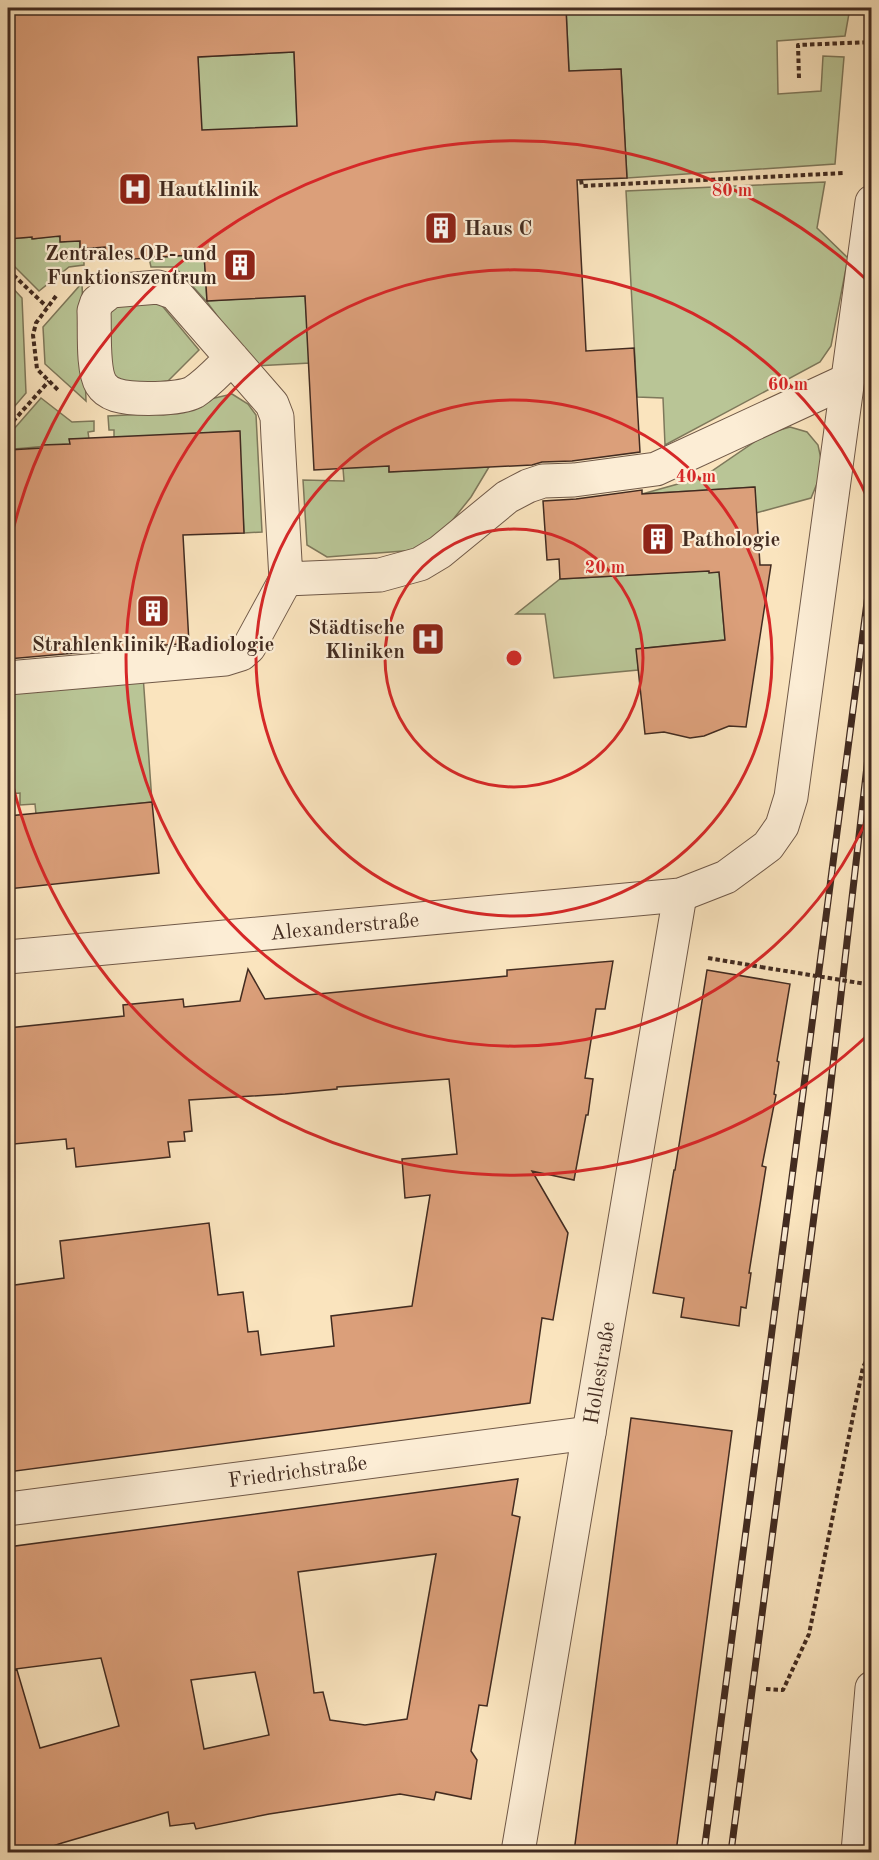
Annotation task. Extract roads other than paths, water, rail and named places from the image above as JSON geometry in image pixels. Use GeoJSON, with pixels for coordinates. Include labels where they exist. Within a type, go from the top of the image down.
{"type":"FeatureCollection","features":[{"type":"Feature","properties":{"kind":"street","name":"Alexanderstraße"},"geometry":{"type":"LineString","coordinates":[[8,957],[680,895],[726,877],[768,846],[782,825],[791,796],[872,202]]}},
{"type":"Feature","properties":{"kind":"street"},"geometry":{"type":"LineString","coordinates":[[8,678],[225,659],[242,654],[249,647],[286,579],[276,417],[272,404],[232,358]]}},
{"type":"Feature","properties":{"kind":"street"},"geometry":{"type":"LineString","coordinates":[[286,579],[380,574],[420,564],[440,552],[507,497],[528,486],[543,481],[574,480],[657,470],[846,381]]}},
{"type":"Feature","properties":{"kind":"street","name":"Hollestraße"},"geometry":{"type":"LineString","coordinates":[[518,1852],[680,895]]}},
{"type":"Feature","properties":{"kind":"street","name":"Friedrichstraße"},"geometry":{"type":"LineString","coordinates":[[8,1509],[589,1432]]}},
{"type":"Feature","properties":{"kind":"street"},"geometry":{"type":"LineString","coordinates":[[858,1852],[872,1688]]}},
{"type":"Feature","properties":{"kind":"railway"},"geometry":{"type":"LineString","coordinates":[[704,1852],[872,564]]}},
{"type":"Feature","properties":{"kind":"railway"},"geometry":{"type":"LineString","coordinates":[[731,1852],[828,1109],[872,722]]}},
{"type":"Feature","properties":{"kind":"place","name":"Hautklinik"},"geometry":{"type":"Point","coordinates":[135,189]}},
{"type":"Feature","properties":{"kind":"place","name":"Haus C"},"geometry":{"type":"Point","coordinates":[441,228]}},
{"type":"Feature","properties":{"kind":"place","name":"Zentrales OP- und Funktionszentrum"},"geometry":{"type":"Point","coordinates":[240,265]}},
{"type":"Feature","properties":{"kind":"place","name":"Pathologie"},"geometry":{"type":"Point","coordinates":[658,539]}},
{"type":"Feature","properties":{"kind":"place","name":"Strahlenklinik/Radiologie"},"geometry":{"type":"Point","coordinates":[153,611]}},
{"type":"Feature","properties":{"kind":"place","name":"Städtische Kliniken"},"geometry":{"type":"Point","coordinates":[428,639]}}]}
